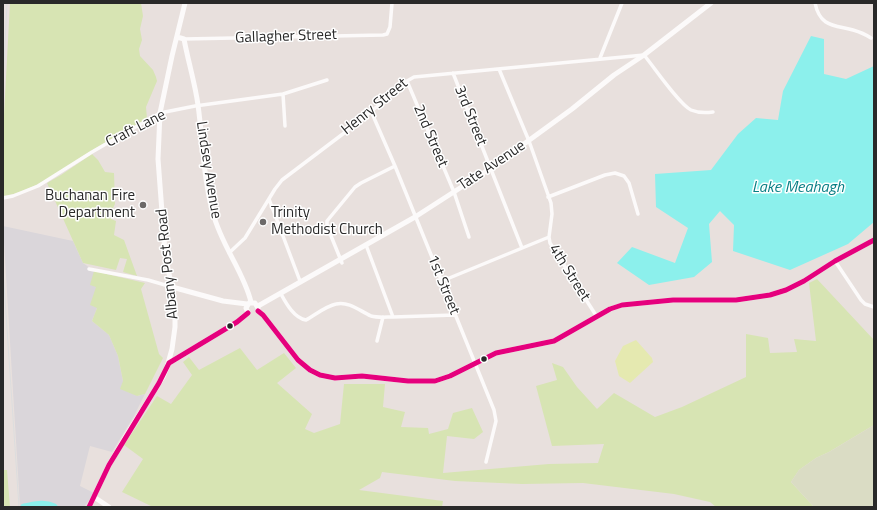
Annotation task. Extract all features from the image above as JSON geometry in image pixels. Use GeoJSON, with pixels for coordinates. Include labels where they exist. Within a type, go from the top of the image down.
{"type":"FeatureCollection","features":[{"type":"Feature","properties":{"kind":"street","name":"Albany Post Road"},"geometry":{"type":"LineString","coordinates":[[88,507],[131,426],[159,383],[169,363],[172,349],[175,324],[175,306],[165,252],[158,159],[160,113],[176,37],[185,3]]}},
{"type":"Feature","properties":{"kind":"street","name":"Gallagher Street"},"geometry":{"type":"LineString","coordinates":[[184,39],[387,34],[390,28],[392,3]]}},
{"type":"Feature","properties":{"kind":"street"},"geometry":{"type":"LineString","coordinates":[[600,58],[622,3]]}},
{"type":"Feature","properties":{"kind":"street","name":"Tate Avenue"},"geometry":{"type":"LineString","coordinates":[[258,308],[300,281],[342,261],[366,245],[415,217],[491,168],[644,55],[711,3]]}},
{"type":"Feature","properties":{"kind":"street"},"geometry":{"type":"LineString","coordinates":[[815,3],[819,14],[829,24],[852,30],[871,38]]}},
{"type":"Feature","properties":{"kind":"street"},"geometry":{"type":"LineString","coordinates":[[176,37],[184,39]]}},
{"type":"Feature","properties":{"kind":"street","name":"Lindsey Avenue"},"geometry":{"type":"LineString","coordinates":[[184,39],[198,106],[204,162],[212,212],[220,236],[248,291],[249,303]]}},
{"type":"Feature","properties":{"kind":"street"},"geometry":{"type":"LineString","coordinates":[[644,55],[683,105],[692,111],[713,112]]}},
{"type":"Feature","properties":{"kind":"street","name":"Henry Street"},"geometry":{"type":"LineString","coordinates":[[229,253],[245,238],[282,180],[414,77],[600,58],[644,55]]}},
{"type":"Feature","properties":{"kind":"street","name":"4th Street"},"geometry":{"type":"LineString","coordinates":[[499,69],[529,141],[551,203],[552,214],[549,237],[550,243],[597,317]]}},
{"type":"Feature","properties":{"kind":"street","name":"3rd Street"},"geometry":{"type":"LineString","coordinates":[[453,73],[522,248]]}},
{"type":"Feature","properties":{"kind":"street","name":"Craft Lane"},"geometry":{"type":"LineString","coordinates":[[4,198],[38,186],[85,156],[160,113],[283,94],[327,80]]}},
{"type":"Feature","properties":{"kind":"street","name":"2nd Street"},"geometry":{"type":"LineString","coordinates":[[407,81],[454,192],[469,237]]}},
{"type":"Feature","properties":{"kind":"street"},"geometry":{"type":"LineString","coordinates":[[283,94],[285,126]]}},
{"type":"Feature","properties":{"kind":"street","name":"1st Street"},"geometry":{"type":"LineString","coordinates":[[371,111],[476,364],[496,417],[495,429],[486,462]]}},
{"type":"Feature","properties":{"kind":"street"},"geometry":{"type":"LineString","coordinates":[[342,261],[326,224],[355,187],[360,183],[395,166]]}},
{"type":"Feature","properties":{"kind":"street"},"geometry":{"type":"LineString","coordinates":[[548,197],[604,175],[615,173],[624,176],[629,183],[638,214]]}},
{"type":"Feature","properties":{"kind":"street"},"geometry":{"type":"LineString","coordinates":[[269,200],[300,281]]}},
{"type":"Feature","properties":{"kind":"street"},"geometry":{"type":"LineString","coordinates":[[442,282],[549,237]]}},
{"type":"Feature","properties":{"kind":"street"},"geometry":{"type":"LineString","coordinates":[[88,269],[148,280],[223,301],[255,303],[304,366],[325,376],[335,378],[362,376],[408,381],[435,381],[450,376],[496,354],[554,341],[610,309],[622,305],[673,300],[736,300],[770,295],[786,290],[874,240]]}},
{"type":"Feature","properties":{"kind":"street"},"geometry":{"type":"LineString","coordinates":[[366,245],[393,317]]}},
{"type":"Feature","properties":{"kind":"street"},"geometry":{"type":"LineString","coordinates":[[835,261],[864,304],[874,307]]}},
{"type":"Feature","properties":{"kind":"street"},"geometry":{"type":"LineString","coordinates":[[281,294],[293,312],[302,319],[306,320],[334,304],[345,304],[371,316],[383,317],[455,314]]}},
{"type":"Feature","properties":{"kind":"street"},"geometry":{"type":"LineString","coordinates":[[248,313],[246,309],[249,303]]}},
{"type":"Feature","properties":{"kind":"street"},"geometry":{"type":"LineString","coordinates":[[169,363],[237,322],[248,313],[254,314],[258,308]]}},
{"type":"Feature","properties":{"kind":"street"},"geometry":{"type":"LineString","coordinates":[[377,341],[383,317]]}},
{"type":"Feature","properties":{"kind":"street"},"geometry":{"type":"LineString","coordinates":[[94,496],[109,507]]}},
{"type":"Feature","properties":{"kind":"shaded area"},"geometry":{"type":"Polygon","coordinates":[[[3,226],[73,241],[83,263],[94,271],[97,308],[92,321],[109,335],[118,356],[123,381],[137,396],[145,394],[134,416],[112,452],[90,446],[80,486],[94,493],[84,507],[20,507],[3,226]]]}},
{"type":"Feature","properties":{"kind":"green space"},"geometry":{"type":"Polygon","coordinates":[[[10,3],[141,3],[143,16],[140,29],[142,40],[139,49],[140,56],[153,70],[157,81],[146,107],[147,119],[102,144],[39,184],[15,194],[3,196],[3,134],[10,3]]]}},
{"type":"Feature","properties":{"kind":"green space"},"geometry":{"type":"Polygon","coordinates":[[[92,154],[98,160],[105,172],[114,173],[115,204],[109,216],[111,219],[116,221],[114,235],[124,240],[137,276],[123,272],[127,259],[120,258],[116,270],[83,263],[47,183],[92,154]]]}},
{"type":"Feature","properties":{"kind":"green space"},"geometry":{"type":"Polygon","coordinates":[[[94,271],[145,283],[141,289],[159,354],[163,358],[145,394],[137,396],[120,389],[123,381],[118,356],[109,335],[92,321],[97,308],[90,305],[96,287],[90,285],[94,271]]]}},
{"type":"Feature","properties":{"kind":"green space"},"geometry":{"type":"Polygon","coordinates":[[[817,279],[874,340],[874,425],[829,452],[816,458],[799,470],[791,482],[814,507],[716,507],[710,502],[674,494],[583,483],[522,484],[455,481],[382,472],[380,478],[359,490],[443,501],[442,507],[153,507],[122,492],[143,459],[124,445],[157,396],[171,404],[192,375],[183,362],[189,357],[199,370],[240,348],[257,370],[284,353],[296,368],[277,383],[312,414],[305,429],[314,433],[340,424],[344,384],[385,384],[383,407],[405,412],[401,427],[428,428],[429,434],[448,429],[453,413],[472,408],[483,432],[474,439],[447,436],[443,473],[549,464],[598,463],[604,444],[552,446],[536,386],[557,380],[552,363],[563,367],[577,387],[597,409],[614,393],[655,417],[682,407],[746,377],[746,334],[768,338],[770,353],[797,352],[794,339],[816,341],[809,283],[817,279]]]}},
{"type":"Feature","properties":{"kind":"green space"},"geometry":{"type":"Polygon","coordinates":[[[636,340],[652,358],[653,362],[630,383],[619,376],[615,361],[623,346],[636,340]]]}},
{"type":"Feature","properties":{"kind":"green space"},"geometry":{"type":"Polygon","coordinates":[[[874,425],[874,505],[870,507],[814,507],[791,482],[799,470],[816,458],[829,452],[874,425]]]}},
{"type":"Feature","properties":{"kind":"green space"},"geometry":{"type":"Polygon","coordinates":[[[3,470],[7,470],[10,507],[3,507],[3,470]]]}},
{"type":"Feature","properties":{"kind":"water","name":"Lake Meahagh"},"geometry":{"type":"Polygon","coordinates":[[[811,36],[824,39],[824,74],[846,79],[874,66],[874,222],[848,244],[790,270],[733,251],[734,225],[720,211],[709,224],[712,262],[694,277],[649,285],[617,263],[632,247],[675,263],[688,228],[656,207],[655,174],[711,170],[738,134],[756,118],[778,120],[783,91],[811,36]]]}},
{"type":"Feature","properties":{"kind":"waterway"},"geometry":{"type":"LineString","coordinates":[[24,507],[43,504],[54,507]]}},
{"type":"Feature","properties":{"kind":"railway"},"geometry":{"type":"LineString","coordinates":[[3,83],[7,3]]}},
{"type":"Feature","properties":{"kind":"railway"},"geometry":{"type":"LineString","coordinates":[[3,269],[19,507]]}},
{"type":"Feature","properties":{"kind":"transit line"},"geometry":{"type":"LineString","coordinates":[[258,311],[263,315],[298,360],[310,370],[320,375],[335,378],[362,376],[408,381],[435,381],[450,376],[496,353],[554,341],[610,309],[622,305],[673,300],[736,300],[770,295],[786,290],[874,240]]}},
{"type":"Feature","properties":{"kind":"transit line"},"geometry":{"type":"LineString","coordinates":[[169,363],[237,322],[248,313]]}},
{"type":"Feature","properties":{"kind":"transit line"},"geometry":{"type":"LineString","coordinates":[[89,507],[109,465],[159,383],[169,363]]}},
{"type":"Feature","properties":{"kind":"place","name":"Buchanan Fire Department"},"geometry":{"type":"Point","coordinates":[143,205]}},
{"type":"Feature","properties":{"kind":"place","name":"Trinity Methodist Church"},"geometry":{"type":"Point","coordinates":[263,222]}}]}
